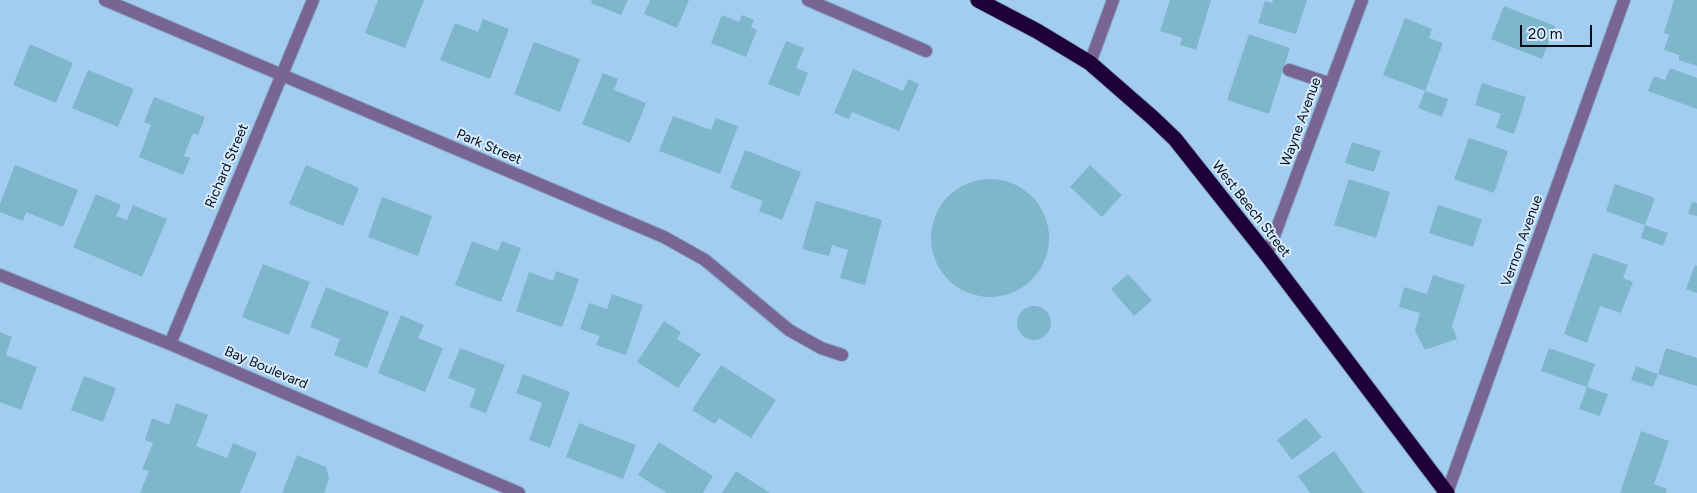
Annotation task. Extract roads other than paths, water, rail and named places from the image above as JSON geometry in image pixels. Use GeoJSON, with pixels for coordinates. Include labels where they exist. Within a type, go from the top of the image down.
{"type":"FeatureCollection","features":[{"type":"Feature","properties":{"kind":"highway","name":"West Beech Street"},"geometry":{"type":"LineString","coordinates":[[978,0],[1037,31],[1090,63],[1176,139],[1267,255],[1447,493]]}},
{"type":"Feature","properties":{"kind":"street","name":"Park Street"},"geometry":{"type":"LineString","coordinates":[[105,0],[664,237],[705,260],[790,330],[821,348],[842,356]]}},
{"type":"Feature","properties":{"kind":"street","name":"Richard Street"},"geometry":{"type":"LineString","coordinates":[[170,344],[313,0]]}},
{"type":"Feature","properties":{"kind":"street"},"geometry":{"type":"LineString","coordinates":[[808,0],[926,50]]}},
{"type":"Feature","properties":{"kind":"street"},"geometry":{"type":"LineString","coordinates":[[1090,63],[1112,0]]}},
{"type":"Feature","properties":{"kind":"street","name":"Wayne Avenue"},"geometry":{"type":"LineString","coordinates":[[1267,255],[1362,0]]}},
{"type":"Feature","properties":{"kind":"street","name":"Vernon Avenue"},"geometry":{"type":"LineString","coordinates":[[1447,493],[1624,0]]}},
{"type":"Feature","properties":{"kind":"street"},"geometry":{"type":"LineString","coordinates":[[1289,70],[1331,84]]}},
{"type":"Feature","properties":{"kind":"street","name":"Bay Boulevard"},"geometry":{"type":"LineString","coordinates":[[0,275],[170,344],[519,493]]}}]}
